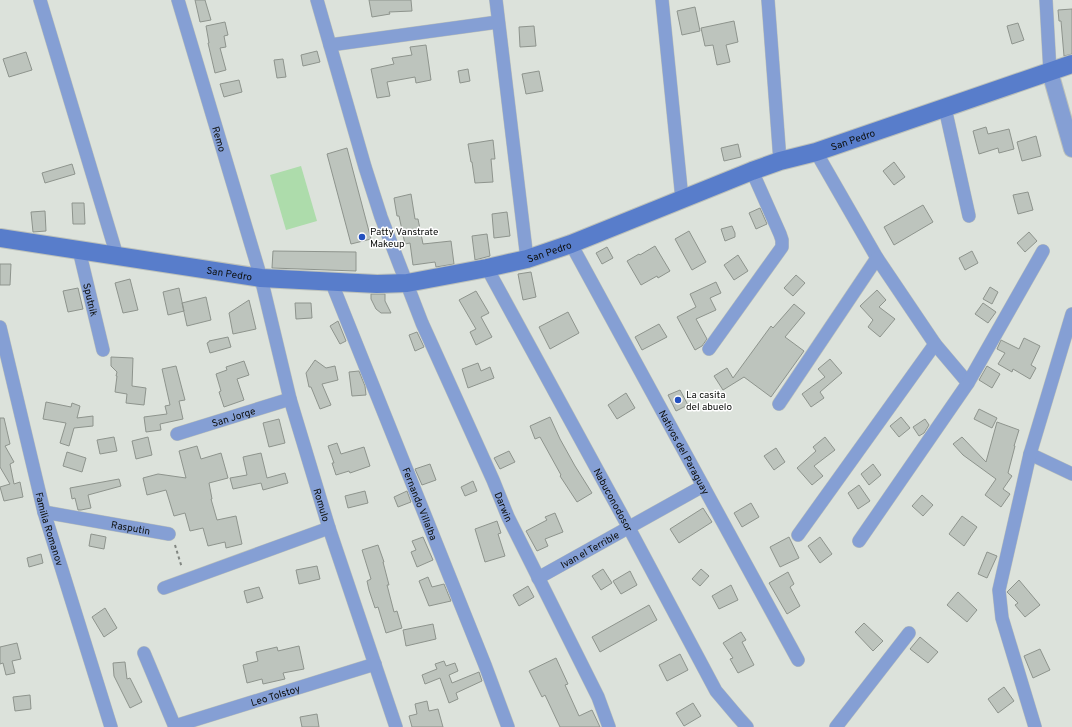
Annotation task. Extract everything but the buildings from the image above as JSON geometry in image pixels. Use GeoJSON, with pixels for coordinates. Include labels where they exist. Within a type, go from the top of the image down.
{"type":"FeatureCollection","features":[{"type":"Feature","properties":{"kind":"main road","name":"San Pedro"},"geometry":{"type":"LineString","coordinates":[[0,238],[262,278],[377,284],[407,283],[528,259],[570,244],[752,171],[780,161],[816,152],[1072,64]]}},
{"type":"Feature","properties":{"kind":"street"},"geometry":{"type":"LineString","coordinates":[[40,0],[117,256]]}},
{"type":"Feature","properties":{"kind":"street","name":"Remo"},"geometry":{"type":"LineString","coordinates":[[178,0],[262,278]]}},
{"type":"Feature","properties":{"kind":"street","name":"Darwin"},"geometry":{"type":"LineString","coordinates":[[317,0],[365,167],[381,216],[422,323],[490,473],[508,517],[598,697],[609,727]]}},
{"type":"Feature","properties":{"kind":"street"},"geometry":{"type":"LineString","coordinates":[[496,0],[528,259]]}},
{"type":"Feature","properties":{"kind":"street"},"geometry":{"type":"LineString","coordinates":[[662,0],[682,199]]}},
{"type":"Feature","properties":{"kind":"street"},"geometry":{"type":"LineString","coordinates":[[768,0],[780,161]]}},
{"type":"Feature","properties":{"kind":"street"},"geometry":{"type":"LineString","coordinates":[[1046,0],[1050,72],[1072,149]]}},
{"type":"Feature","properties":{"kind":"street"},"geometry":{"type":"LineString","coordinates":[[330,45],[498,22]]}},
{"type":"Feature","properties":{"kind":"street"},"geometry":{"type":"LineString","coordinates":[[945,108],[969,216]]}},
{"type":"Feature","properties":{"kind":"street"},"geometry":{"type":"LineString","coordinates":[[816,152],[877,258],[935,344],[968,383]]}},
{"type":"Feature","properties":{"kind":"street"},"geometry":{"type":"LineString","coordinates":[[709,349],[782,246],[780,234],[752,171]]}},
{"type":"Feature","properties":{"kind":"street","name":"Nativos del Paraguay"},"geometry":{"type":"LineString","coordinates":[[570,244],[798,660]]}},
{"type":"Feature","properties":{"kind":"street","name":"Sputnik"},"geometry":{"type":"LineString","coordinates":[[79,250],[103,350]]}},
{"type":"Feature","properties":{"kind":"street"},"geometry":{"type":"LineString","coordinates":[[859,541],[968,383],[1043,250]]}},
{"type":"Feature","properties":{"kind":"street"},"geometry":{"type":"LineString","coordinates":[[779,404],[877,258]]}},
{"type":"Feature","properties":{"kind":"street","name":"Nabuconodosor"},"geometry":{"type":"LineString","coordinates":[[487,268],[716,691],[747,727]]}},
{"type":"Feature","properties":{"kind":"street","name":"Romulo"},"geometry":{"type":"LineString","coordinates":[[262,278],[290,399],[328,528],[396,727]]}},
{"type":"Feature","properties":{"kind":"street","name":"Fernando Villalba"},"geometry":{"type":"LineString","coordinates":[[331,281],[482,658],[508,727]]}},
{"type":"Feature","properties":{"kind":"street"},"geometry":{"type":"LineString","coordinates":[[1035,727],[1002,618],[999,590],[1030,454],[1072,314]]}},
{"type":"Feature","properties":{"kind":"street","name":"Familia Romanov"},"geometry":{"type":"LineString","coordinates":[[0,327],[44,512],[111,727]]}},
{"type":"Feature","properties":{"kind":"street"},"geometry":{"type":"LineString","coordinates":[[798,535],[935,344]]}},
{"type":"Feature","properties":{"kind":"street","name":"San Jorge"},"geometry":{"type":"LineString","coordinates":[[177,434],[290,399]]}},
{"type":"Feature","properties":{"kind":"street"},"geometry":{"type":"LineString","coordinates":[[1030,454],[1072,474]]}},
{"type":"Feature","properties":{"kind":"street","name":"Ivan el Terrible"},"geometry":{"type":"LineString","coordinates":[[538,578],[703,486]]}},
{"type":"Feature","properties":{"kind":"street","name":"Rasputin"},"geometry":{"type":"LineString","coordinates":[[44,512],[169,534]]}},
{"type":"Feature","properties":{"kind":"street"},"geometry":{"type":"LineString","coordinates":[[164,588],[328,528]]}},
{"type":"Feature","properties":{"kind":"street"},"geometry":{"type":"LineString","coordinates":[[836,727],[909,633]]}},
{"type":"Feature","properties":{"kind":"street"},"geometry":{"type":"LineString","coordinates":[[144,653],[175,726]]}},
{"type":"Feature","properties":{"kind":"street","name":"Leo Tolstoy"},"geometry":{"type":"LineString","coordinates":[[175,726],[375,664]]}},
{"type":"Feature","properties":{"kind":"path"},"geometry":{"type":"LineString","coordinates":[[169,534],[173,540],[186,580]]}},
{"type":"Feature","properties":{"kind":"green space"},"geometry":{"type":"Polygon","coordinates":[[[301,166],[317,221],[286,230],[270,175],[301,166]]]}},
{"type":"Feature","properties":{"kind":"place","name":"Patty Vanstrate Makeup"},"geometry":{"type":"Point","coordinates":[362,237]}},
{"type":"Feature","properties":{"kind":"place","name":"La casita del abuelo"},"geometry":{"type":"Point","coordinates":[678,400]}}]}
